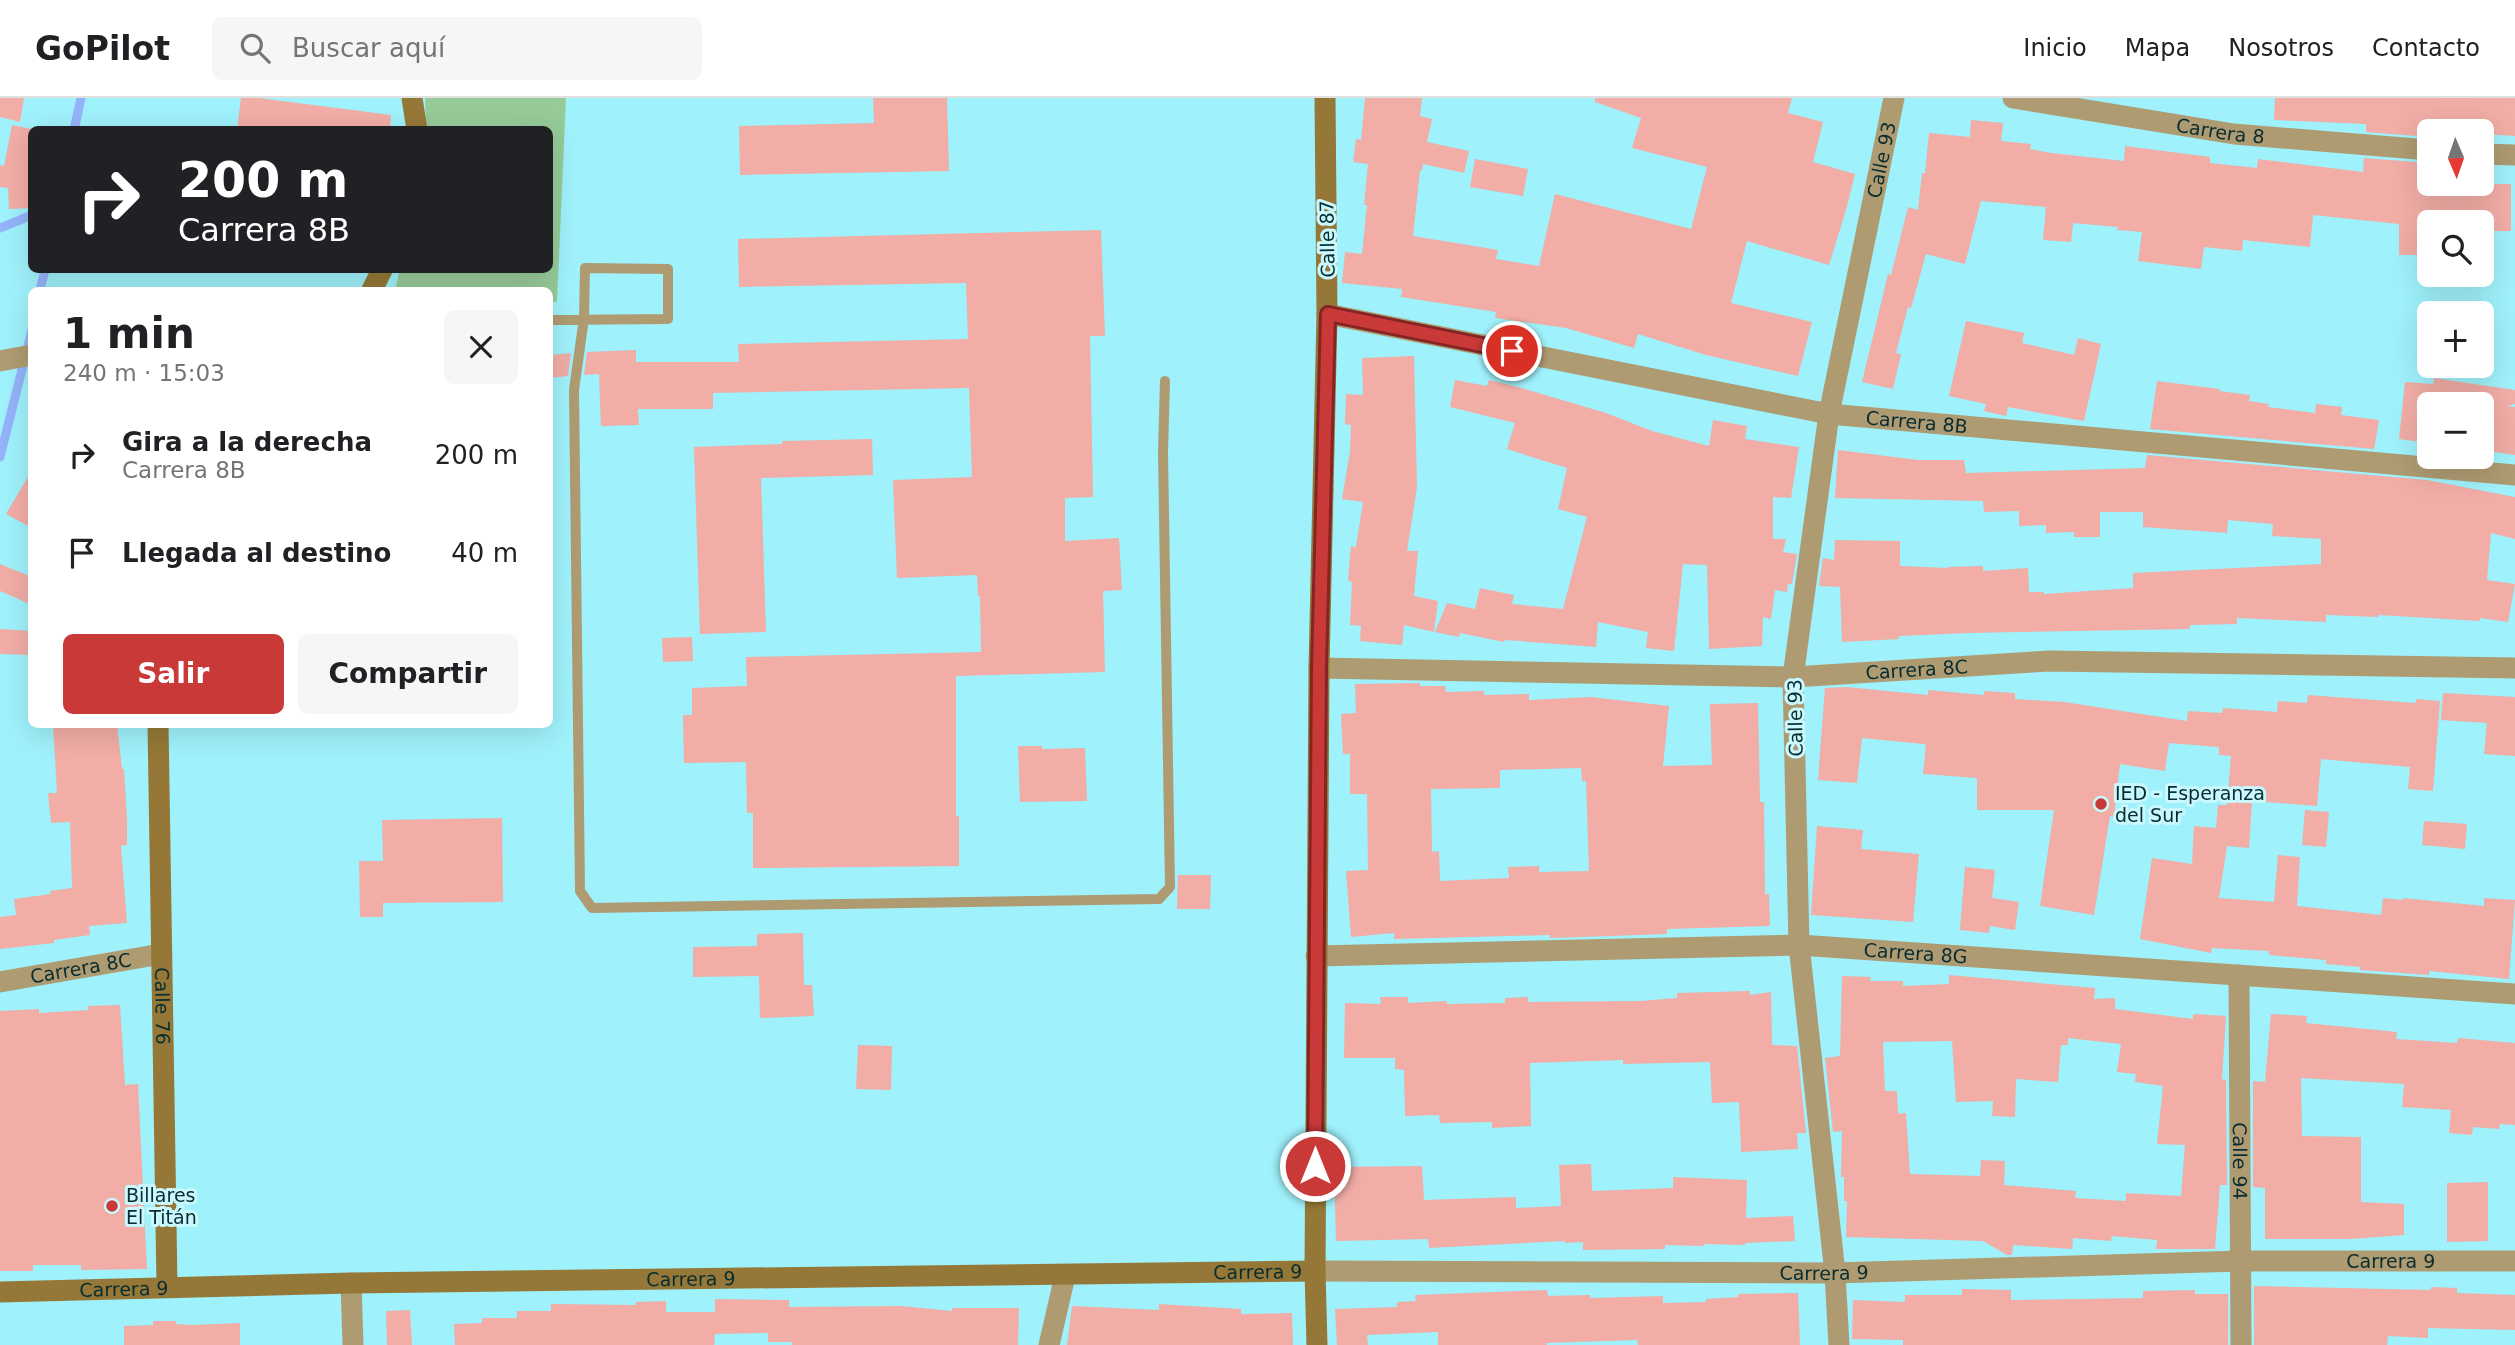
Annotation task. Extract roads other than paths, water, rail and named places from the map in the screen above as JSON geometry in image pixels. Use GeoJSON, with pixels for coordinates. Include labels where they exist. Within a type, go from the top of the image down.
{"type":"FeatureCollection","features":[{"type":"Feature","properties":{"kind":"street"},"geometry":{"type":"LineString","coordinates":[[412,98],[416,126]]}},
{"type":"Feature","properties":{"kind":"street","name":"Calle 87"},"geometry":{"type":"LineString","coordinates":[[1317,1345],[1315,1272],[1319,667],[1328,314],[1325,98]]}},
{"type":"Feature","properties":{"kind":"street","name":"Calle 93"},"geometry":{"type":"LineString","coordinates":[[1839,1345],[1835,1273],[1799,945],[1793,677],[1829,414],[1894,98]]}},
{"type":"Feature","properties":{"kind":"street","name":"Carrera 8"},"geometry":{"type":"LineString","coordinates":[[2013,98],[2234,134],[2417,149]]}},
{"type":"Feature","properties":{"kind":"street"},"geometry":{"type":"LineString","coordinates":[[2494,154],[2515,155]]}},
{"type":"Feature","properties":{"kind":"street","name":"Carrera 8B"},"geometry":{"type":"LineString","coordinates":[[1328,314],[1829,414],[2515,475]]}},
{"type":"Feature","properties":{"kind":"street"},"geometry":{"type":"LineString","coordinates":[[0,361],[28,356]]}},
{"type":"Feature","properties":{"kind":"street","name":"Carrera 8C"},"geometry":{"type":"LineString","coordinates":[[1319,667],[1793,677],[2049,661],[2515,668]]}},
{"type":"Feature","properties":{"kind":"street","name":"Calle 76"},"geometry":{"type":"LineString","coordinates":[[158,728],[167,1286]]}},
{"type":"Feature","properties":{"kind":"street","name":"Carrera 8G"},"geometry":{"type":"LineString","coordinates":[[1316,956],[1799,945],[2515,994]]}},
{"type":"Feature","properties":{"kind":"street","name":"Carrera 8C"},"geometry":{"type":"LineString","coordinates":[[0,982],[161,954]]}},
{"type":"Feature","properties":{"kind":"street","name":"Calle 94"},"geometry":{"type":"LineString","coordinates":[[2239,975],[2241,1345]]}},
{"type":"Feature","properties":{"kind":"street","name":"Carrera 9"},"geometry":{"type":"LineString","coordinates":[[0,1292],[351,1283],[1315,1272],[1835,1273],[2241,1261],[2515,1261]]}},
{"type":"Feature","properties":{"kind":"street"},"geometry":{"type":"LineString","coordinates":[[1049,1345],[1065,1276]]}},
{"type":"Feature","properties":{"kind":"street"},"geometry":{"type":"LineString","coordinates":[[351,1283],[353,1345]]}},
{"type":"Feature","properties":{"kind":"lane"},"geometry":{"type":"LineString","coordinates":[[553,320],[584,318],[668,319],[668,269],[584,268],[584,318],[574,390],[580,891],[592,908],[1159,899],[1170,887],[1163,452],[1165,381]]}},
{"type":"Feature","properties":{"kind":"waterway"},"geometry":{"type":"LineString","coordinates":[[75,126],[81,98]]}},
{"type":"Feature","properties":{"kind":"waterway"},"geometry":{"type":"LineString","coordinates":[[0,228],[28,217]]}},
{"type":"Feature","properties":{"kind":"waterway"},"geometry":{"type":"LineString","coordinates":[[41,287],[44,273]]}},
{"type":"Feature","properties":{"kind":"waterway"},"geometry":{"type":"LineString","coordinates":[[0,457],[28,346]]}},
{"type":"Feature","properties":{"kind":"place","name":"IED - Esperanza del Sur"},"geometry":{"type":"Point","coordinates":[2101,804]}},
{"type":"Feature","properties":{"kind":"place","name":"Billares El Titán"},"geometry":{"type":"Point","coordinates":[112,1206]}}]}
